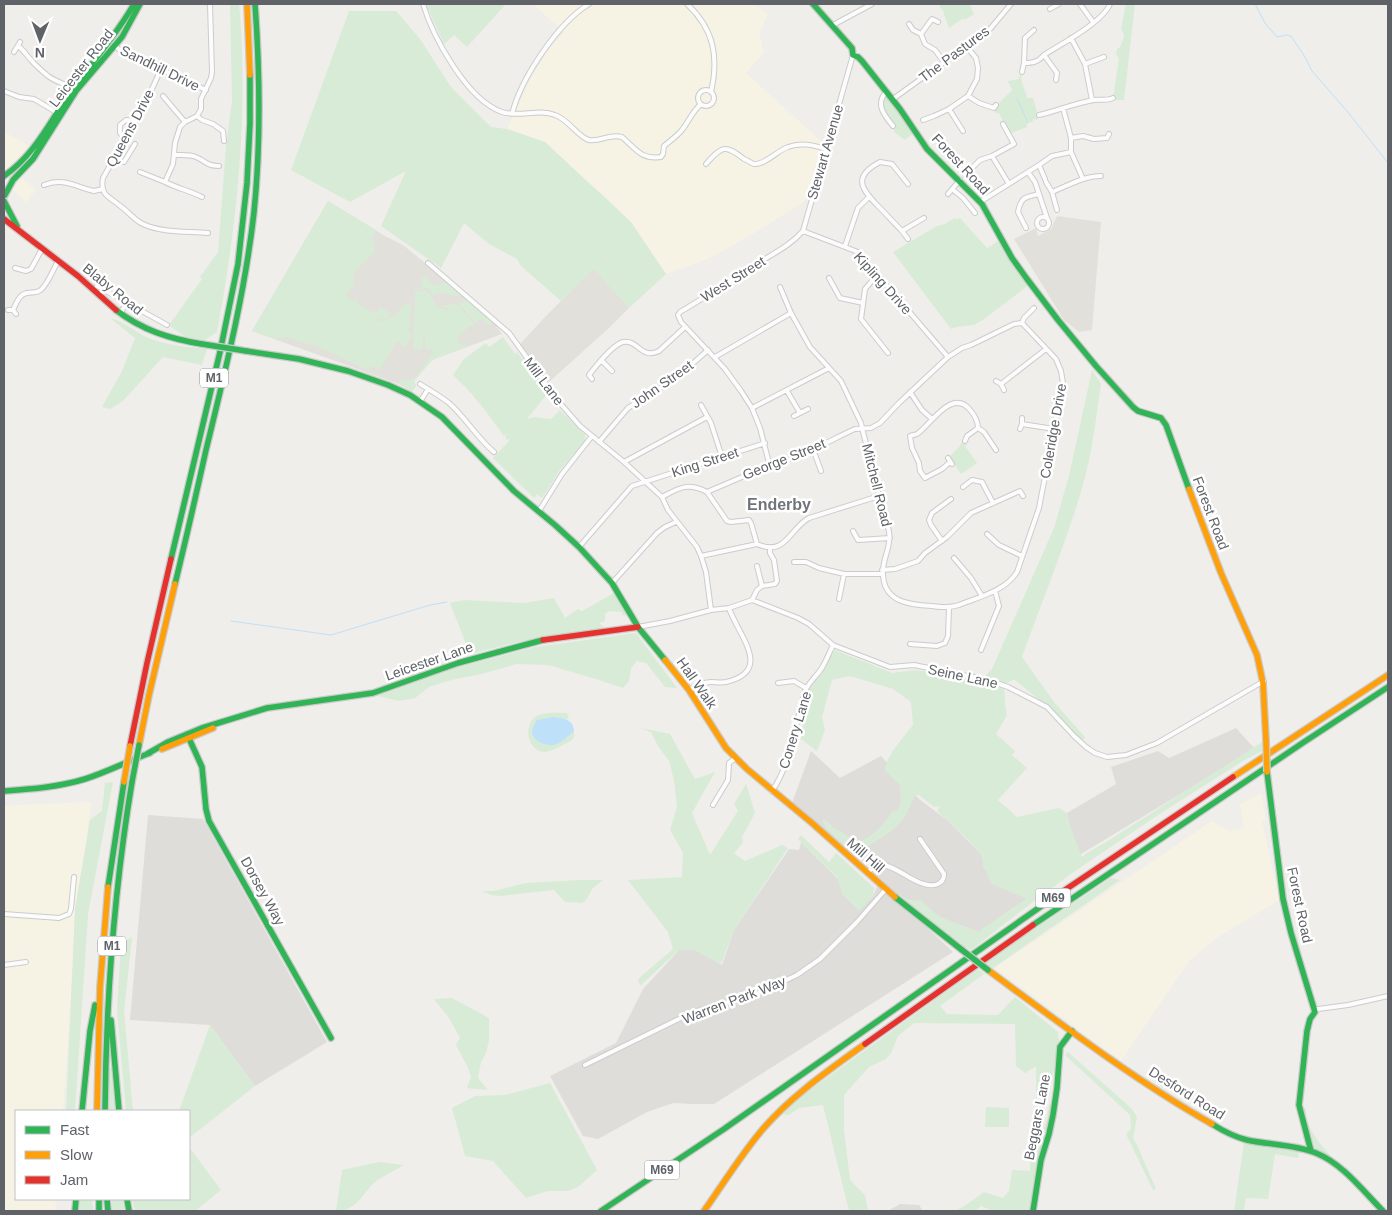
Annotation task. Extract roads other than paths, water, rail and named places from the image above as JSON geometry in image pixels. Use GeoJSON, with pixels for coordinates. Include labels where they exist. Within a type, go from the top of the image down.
{"type":"FeatureCollection","features":[{"type":"Feature","properties":{"kind":"main road","name":"Leicester Road"},"geometry":{"type":"LineString","coordinates":[[4,176],[28,156],[73,88],[113,38],[134,4]]}},
{"type":"Feature","properties":{"kind":"main road","name":"Leicester Road"},"geometry":{"type":"LineString","coordinates":[[4,198],[7,187],[31,162],[77,90],[128,28],[140,4]]}},
{"type":"Feature","properties":{"kind":"main road","name":"M1"},"geometry":{"type":"LineString","coordinates":[[97,1110],[97,1052],[101,971],[110,876],[124,782],[155,627],[221,350],[235,279],[245,209],[250,146],[250,73],[247,4]]}},
{"type":"Feature","properties":{"kind":"main road","name":"M1"},"geometry":{"type":"LineString","coordinates":[[105,1110],[107,1017],[111,966],[119,877],[132,782],[149,695],[230,352],[246,272],[254,206],[258,134],[259,97],[256,4]]}},
{"type":"Feature","properties":{"kind":"main road","name":"Forest Road"},"geometry":{"type":"LineString","coordinates":[[813,4],[852,48],[853,55],[862,61],[893,99],[927,149],[980,202],[1012,258],[1058,320],[1127,401],[1138,410],[1161,418],[1166,425],[1210,546],[1230,595],[1256,650],[1264,681],[1267,772],[1283,899],[1291,933],[1315,1012]]}},
{"type":"Feature","properties":{"kind":"main road","name":"Blaby Road"},"geometry":{"type":"LineString","coordinates":[[4,198],[20,230]]}},
{"type":"Feature","properties":{"kind":"main road","name":"Blaby Road"},"geometry":{"type":"LineString","coordinates":[[4,219],[82,279],[120,314],[135,324],[164,337],[299,359],[348,371],[392,387],[420,402],[442,417],[478,454]]}},
{"type":"Feature","properties":{"kind":"main road","name":"Hall Walk"},"geometry":{"type":"LineString","coordinates":[[478,454],[514,491],[579,547],[612,583],[638,627],[689,690],[726,748],[734,756]]}},
{"type":"Feature","properties":{"kind":"main road","name":"Leicester Lane"},"geometry":{"type":"LineString","coordinates":[[4,791],[43,788],[65,784],[94,775],[178,743],[202,728],[267,708],[373,693],[458,663],[536,641],[638,627]]}},
{"type":"Feature","properties":{"kind":"main road","name":"M69"},"geometry":{"type":"LineString","coordinates":[[601,1211],[732,1123],[969,956],[1213,790],[1388,675]]}},
{"type":"Feature","properties":{"kind":"main road","name":"M69"},"geometry":{"type":"LineString","coordinates":[[704,1211],[741,1157],[763,1129],[791,1101],[826,1072],[1000,948],[1388,687]]}},
{"type":"Feature","properties":{"kind":"main road","name":"Leicester Lane"},"geometry":{"type":"LineString","coordinates":[[147,754],[168,742],[204,732],[229,720]]}},
{"type":"Feature","properties":{"kind":"main road"},"geometry":{"type":"LineString","coordinates":[[178,743],[194,749],[197,738],[204,732]]}},
{"type":"Feature","properties":{"kind":"main road","name":"Dorsey Way"},"geometry":{"type":"LineString","coordinates":[[188,736],[203,772],[206,810],[209,820],[331,1038]]}},
{"type":"Feature","properties":{"kind":"main road","name":"Mill Hill"},"geometry":{"type":"LineString","coordinates":[[734,756],[886,889],[988,970]]}},
{"type":"Feature","properties":{"kind":"main road"},"geometry":{"type":"LineString","coordinates":[[111,966],[110,1018],[119,1110]]}},
{"type":"Feature","properties":{"kind":"main road","name":"Desford Road"},"geometry":{"type":"LineString","coordinates":[[988,970],[1144,1082],[1202,1118],[1246,1140],[1319,1154],[1341,1169],[1383,1211]]}},
{"type":"Feature","properties":{"kind":"main road"},"geometry":{"type":"LineString","coordinates":[[82,1110],[90,1031],[101,971]]}},
{"type":"Feature","properties":{"kind":"main road"},"geometry":{"type":"LineString","coordinates":[[1311,1151],[1299,1104],[1307,1031],[1310,1019],[1315,1012]]}},
{"type":"Feature","properties":{"kind":"main road","name":"Beggars Lane"},"geometry":{"type":"LineString","coordinates":[[1033,1211],[1041,1160],[1053,1115],[1060,1047],[1072,1031]]}},
{"type":"Feature","properties":{"kind":"street"},"geometry":{"type":"LineString","coordinates":[[165,182],[173,164],[174,143],[180,127],[185,122],[198,116],[201,100],[212,78],[210,4]]}},
{"type":"Feature","properties":{"kind":"street"},"geometry":{"type":"LineString","coordinates":[[423,4],[439,43],[467,83],[489,105],[502,112],[512,114],[550,113],[561,117],[586,139],[594,140],[614,135],[622,137],[643,156],[654,158],[661,157],[664,146],[683,129],[692,113],[701,104]]}},
{"type":"Feature","properties":{"kind":"street"},"geometry":{"type":"LineString","coordinates":[[512,114],[515,101],[543,52],[564,25],[589,4]]}},
{"type":"Feature","properties":{"kind":"street"},"geometry":{"type":"LineString","coordinates":[[687,4],[702,20],[712,41],[715,65],[711,92],[714,96],[713,103],[706,106],[701,104]]}},
{"type":"Feature","properties":{"kind":"street"},"geometry":{"type":"LineString","coordinates":[[833,25],[872,4]]}},
{"type":"Feature","properties":{"kind":"street","name":"The Pastures"},"geometry":{"type":"LineString","coordinates":[[893,99],[990,29],[1011,4]]}},
{"type":"Feature","properties":{"kind":"street"},"geometry":{"type":"LineString","coordinates":[[1050,9],[1059,4]]}},
{"type":"Feature","properties":{"kind":"street"},"geometry":{"type":"LineString","coordinates":[[1080,4],[1094,22]]}},
{"type":"Feature","properties":{"kind":"street"},"geometry":{"type":"LineString","coordinates":[[1024,63],[1032,63],[1039,60],[1100,18],[1110,4]]}},
{"type":"Feature","properties":{"kind":"street"},"geometry":{"type":"LineString","coordinates":[[921,34],[932,19],[938,22]]}},
{"type":"Feature","properties":{"kind":"street"},"geometry":{"type":"LineString","coordinates":[[909,24],[913,30],[921,34],[924,44],[935,50],[944,62]]}},
{"type":"Feature","properties":{"kind":"street"},"geometry":{"type":"LineString","coordinates":[[1022,72],[1025,38],[1034,30]]}},
{"type":"Feature","properties":{"kind":"street"},"geometry":{"type":"LineString","coordinates":[[1071,38],[1084,59],[1092,100]]}},
{"type":"Feature","properties":{"kind":"street"},"geometry":{"type":"LineString","coordinates":[[14,52],[19,44],[30,59],[54,81],[73,88]]}},
{"type":"Feature","properties":{"kind":"street","name":"Sandhill Drive"},"geometry":{"type":"LineString","coordinates":[[115,46],[206,90]]}},
{"type":"Feature","properties":{"kind":"street"},"geometry":{"type":"LineString","coordinates":[[923,120],[949,109],[968,96],[976,79],[978,68],[976,58],[967,47]]}},
{"type":"Feature","properties":{"kind":"street","name":"Stewart Avenue"},"geometry":{"type":"LineString","coordinates":[[790,244],[803,231],[853,55]]}},
{"type":"Feature","properties":{"kind":"street"},"geometry":{"type":"LineString","coordinates":[[1044,55],[1057,73],[1056,80]]}},
{"type":"Feature","properties":{"kind":"street"},"geometry":{"type":"LineString","coordinates":[[1085,64],[1104,58]]}},
{"type":"Feature","properties":{"kind":"street"},"geometry":{"type":"LineString","coordinates":[[1097,60],[1100,65]]}},
{"type":"Feature","properties":{"kind":"street","name":"Queens Drive"},"geometry":{"type":"LineString","coordinates":[[103,189],[104,178],[161,69]]}},
{"type":"Feature","properties":{"kind":"street"},"geometry":{"type":"LineString","coordinates":[[4,91],[19,97],[34,99],[56,112]]}},
{"type":"Feature","properties":{"kind":"street"},"geometry":{"type":"LineString","coordinates":[[701,104],[700,94],[704,91],[711,92]]}},
{"type":"Feature","properties":{"kind":"street"},"geometry":{"type":"LineString","coordinates":[[886,92],[880,102],[884,116],[892,123]]}},
{"type":"Feature","properties":{"kind":"street"},"geometry":{"type":"LineString","coordinates":[[163,96],[185,122]]}},
{"type":"Feature","properties":{"kind":"street"},"geometry":{"type":"LineString","coordinates":[[968,96],[980,103],[995,106],[996,113]]}},
{"type":"Feature","properties":{"kind":"street"},"geometry":{"type":"LineString","coordinates":[[1038,116],[1092,100],[1104,99],[1112,101]]}},
{"type":"Feature","properties":{"kind":"street"},"geometry":{"type":"LineString","coordinates":[[1063,108],[1071,138],[1071,152],[1083,179]]}},
{"type":"Feature","properties":{"kind":"street"},"geometry":{"type":"LineString","coordinates":[[949,109],[963,131]]}},
{"type":"Feature","properties":{"kind":"street"},"geometry":{"type":"LineString","coordinates":[[198,116],[223,131],[224,141]]}},
{"type":"Feature","properties":{"kind":"street"},"geometry":{"type":"LineString","coordinates":[[125,140],[120,133],[120,125],[126,120],[135,121]]}},
{"type":"Feature","properties":{"kind":"street"},"geometry":{"type":"LineString","coordinates":[[965,175],[980,160],[1014,144],[1003,124]]}},
{"type":"Feature","properties":{"kind":"street"},"geometry":{"type":"LineString","coordinates":[[1071,138],[1083,136],[1094,139],[1107,138],[1109,134]]}},
{"type":"Feature","properties":{"kind":"street"},"geometry":{"type":"LineString","coordinates":[[124,162],[135,144]]}},
{"type":"Feature","properties":{"kind":"street"},"geometry":{"type":"LineString","coordinates":[[706,164],[716,152],[724,149],[733,150],[754,164],[763,163],[788,147],[810,144],[826,149]]}},
{"type":"Feature","properties":{"kind":"street"},"geometry":{"type":"LineString","coordinates":[[120,149],[128,155]]}},
{"type":"Feature","properties":{"kind":"street"},"geometry":{"type":"LineString","coordinates":[[980,202],[1052,156],[1071,152]]}},
{"type":"Feature","properties":{"kind":"street"},"geometry":{"type":"LineString","coordinates":[[174,155],[200,157],[207,164],[219,166]]}},
{"type":"Feature","properties":{"kind":"street"},"geometry":{"type":"LineString","coordinates":[[992,156],[1009,184]]}},
{"type":"Feature","properties":{"kind":"street"},"geometry":{"type":"LineString","coordinates":[[908,184],[902,182],[892,164],[880,162],[866,172],[862,184],[863,190],[908,239]]}},
{"type":"Feature","properties":{"kind":"street"},"geometry":{"type":"LineString","coordinates":[[1039,165],[1052,192],[1057,210]]}},
{"type":"Feature","properties":{"kind":"street"},"geometry":{"type":"LineString","coordinates":[[1052,192],[1083,179],[1095,176],[1102,178],[1104,171]]}},
{"type":"Feature","properties":{"kind":"street"},"geometry":{"type":"LineString","coordinates":[[1028,172],[1032,176],[1047,218]]}},
{"type":"Feature","properties":{"kind":"street"},"geometry":{"type":"LineString","coordinates":[[142,175],[165,182],[194,196],[202,197]]}},
{"type":"Feature","properties":{"kind":"street"},"geometry":{"type":"LineString","coordinates":[[948,194],[960,180]]}},
{"type":"Feature","properties":{"kind":"street"},"geometry":{"type":"LineString","coordinates":[[44,185],[59,181],[94,191],[103,189],[107,197],[120,205],[141,223],[148,226],[160,229],[208,233]]}},
{"type":"Feature","properties":{"kind":"street"},"geometry":{"type":"LineString","coordinates":[[952,189],[975,213]]}},
{"type":"Feature","properties":{"kind":"street"},"geometry":{"type":"LineString","coordinates":[[1026,228],[1018,212],[1020,205],[1022,200],[1027,197],[1039,194]]}},
{"type":"Feature","properties":{"kind":"street"},"geometry":{"type":"LineString","coordinates":[[845,246],[858,208],[869,197]]}},
{"type":"Feature","properties":{"kind":"street"},"geometry":{"type":"LineString","coordinates":[[902,231],[911,225],[919,225],[924,218]]}},
{"type":"Feature","properties":{"kind":"street","name":"Kipling Drive"},"geometry":{"type":"LineString","coordinates":[[803,231],[858,252],[948,357]]}},
{"type":"Feature","properties":{"kind":"street","name":"West Street"},"geometry":{"type":"LineString","coordinates":[[685,327],[678,316],[680,312],[790,244]]}},
{"type":"Feature","properties":{"kind":"street"},"geometry":{"type":"LineString","coordinates":[[15,268],[29,270],[42,249]]}},
{"type":"Feature","properties":{"kind":"street"},"geometry":{"type":"LineString","coordinates":[[8,310],[14,312],[18,299],[22,295],[39,292],[44,288],[58,261]]}},
{"type":"Feature","properties":{"kind":"street","name":"Mill Lane"},"geometry":{"type":"LineString","coordinates":[[428,263],[509,333],[559,402],[580,426],[624,462],[662,497],[668,510],[697,547],[701,556]]}},
{"type":"Feature","properties":{"kind":"street"},"geometry":{"type":"LineString","coordinates":[[877,275],[865,289],[861,319],[888,353]]}},
{"type":"Feature","properties":{"kind":"street"},"geometry":{"type":"LineString","coordinates":[[829,278],[840,298],[862,303]]}},
{"type":"Feature","properties":{"kind":"street"},"geometry":{"type":"LineString","coordinates":[[98,286],[167,325]]}},
{"type":"Feature","properties":{"kind":"street","name":"Mitchell Road"},"geometry":{"type":"LineString","coordinates":[[780,287],[790,313],[810,347],[837,375],[847,392],[862,428],[890,538],[882,572]]}},
{"type":"Feature","properties":{"kind":"street"},"geometry":{"type":"LineString","coordinates":[[120,314],[127,302]]}},
{"type":"Feature","properties":{"kind":"street"},"geometry":{"type":"LineString","coordinates":[[862,428],[871,428],[880,423],[948,357],[962,348],[1014,324],[1022,323],[1024,318],[1034,308]]}},
{"type":"Feature","properties":{"kind":"street"},"geometry":{"type":"LineString","coordinates":[[715,357],[790,313]]}},
{"type":"Feature","properties":{"kind":"street","name":"Coleridge Drive"},"geometry":{"type":"LineString","coordinates":[[949,607],[995,591],[1013,579],[1039,508],[1063,383],[1056,359],[1022,323]]}},
{"type":"Feature","properties":{"kind":"street"},"geometry":{"type":"LineString","coordinates":[[592,379],[589,375],[616,345],[630,342],[644,352],[654,353],[685,327],[715,357],[741,390],[752,408],[765,442],[769,464]]}},
{"type":"Feature","properties":{"kind":"street"},"geometry":{"type":"LineString","coordinates":[[1001,384],[1046,348]]}},
{"type":"Feature","properties":{"kind":"street","name":"John Street"},"geometry":{"type":"LineString","coordinates":[[599,442],[628,408],[670,382],[708,350]]}},
{"type":"Feature","properties":{"kind":"street"},"geometry":{"type":"LineString","coordinates":[[602,360],[612,371]]}},
{"type":"Feature","properties":{"kind":"street"},"geometry":{"type":"LineString","coordinates":[[752,408],[829,368]]}},
{"type":"Feature","properties":{"kind":"street"},"geometry":{"type":"LineString","coordinates":[[996,381],[1001,384],[1004,390]]}},
{"type":"Feature","properties":{"kind":"street"},"geometry":{"type":"LineString","coordinates":[[420,384],[450,404],[486,446],[494,452]]}},
{"type":"Feature","properties":{"kind":"street"},"geometry":{"type":"LineString","coordinates":[[420,402],[428,389]]}},
{"type":"Feature","properties":{"kind":"street"},"geometry":{"type":"LineString","coordinates":[[787,391],[800,413]]}},
{"type":"Feature","properties":{"kind":"street"},"geometry":{"type":"LineString","coordinates":[[910,392],[922,410],[932,419]]}},
{"type":"Feature","properties":{"kind":"street"},"geometry":{"type":"LineString","coordinates":[[910,436],[919,433],[950,404],[958,403],[967,407],[972,412],[978,423],[978,428]]}},
{"type":"Feature","properties":{"kind":"street"},"geometry":{"type":"LineString","coordinates":[[702,406],[716,436],[722,457]]}},
{"type":"Feature","properties":{"kind":"street"},"geometry":{"type":"LineString","coordinates":[[794,416],[808,409]]}},
{"type":"Feature","properties":{"kind":"street"},"geometry":{"type":"LineString","coordinates":[[624,462],[707,417]]}},
{"type":"Feature","properties":{"kind":"street"},"geometry":{"type":"LineString","coordinates":[[1020,429],[1022,418]]}},
{"type":"Feature","properties":{"kind":"street"},"geometry":{"type":"LineString","coordinates":[[1022,424],[1054,429]]}},
{"type":"Feature","properties":{"kind":"street","name":"George Street"},"geometry":{"type":"LineString","coordinates":[[707,492],[769,464],[778,464],[792,459],[855,429],[862,428]]}},
{"type":"Feature","properties":{"kind":"street"},"geometry":{"type":"LineString","coordinates":[[964,443],[967,436],[978,428]]}},
{"type":"Feature","properties":{"kind":"street"},"geometry":{"type":"LineString","coordinates":[[978,428],[984,432],[996,450]]}},
{"type":"Feature","properties":{"kind":"street"},"geometry":{"type":"LineString","coordinates":[[908,430],[912,448],[919,463],[920,472],[925,478],[942,469],[950,462]]}},
{"type":"Feature","properties":{"kind":"street"},"geometry":{"type":"LineString","coordinates":[[539,511],[562,474],[592,436]]}},
{"type":"Feature","properties":{"kind":"street","name":"King Street"},"geometry":{"type":"LineString","coordinates":[[579,547],[632,486],[765,442]]}},
{"type":"Feature","properties":{"kind":"street"},"geometry":{"type":"LineString","coordinates":[[478,454],[486,446]]}},
{"type":"Feature","properties":{"kind":"street"},"geometry":{"type":"LineString","coordinates":[[813,449],[821,472]]}},
{"type":"Feature","properties":{"kind":"street"},"geometry":{"type":"LineString","coordinates":[[963,488],[972,480],[982,482],[994,503]]}},
{"type":"Feature","properties":{"kind":"street"},"geometry":{"type":"LineString","coordinates":[[662,497],[686,486],[707,492],[729,522],[746,519],[750,521],[756,543]]}},
{"type":"Feature","properties":{"kind":"street"},"geometry":{"type":"LineString","coordinates":[[794,562],[806,562],[819,568],[844,574],[882,572],[895,569],[918,561],[925,553],[947,538],[971,512],[1020,491],[1023,496]]}},
{"type":"Feature","properties":{"kind":"street"},"geometry":{"type":"LineString","coordinates":[[711,610],[706,572],[701,556],[756,543],[770,547],[778,546],[787,541],[802,522],[809,518],[879,496]]}},
{"type":"Feature","properties":{"kind":"street"},"geometry":{"type":"LineString","coordinates":[[942,541],[929,520],[932,513],[951,499]]}},
{"type":"Feature","properties":{"kind":"street"},"geometry":{"type":"LineString","coordinates":[[612,583],[657,533],[676,522]]}},
{"type":"Feature","properties":{"kind":"street"},"geometry":{"type":"LineString","coordinates":[[853,531],[857,542],[890,538]]}},
{"type":"Feature","properties":{"kind":"street"},"geometry":{"type":"LineString","coordinates":[[987,534],[999,545],[1022,556]]}},
{"type":"Feature","properties":{"kind":"street"},"geometry":{"type":"LineString","coordinates":[[638,627],[670,622],[711,610],[729,608],[752,600],[762,586],[777,582],[770,547]]}},
{"type":"Feature","properties":{"kind":"street"},"geometry":{"type":"LineString","coordinates":[[957,558],[982,596]]}},
{"type":"Feature","properties":{"kind":"street"},"geometry":{"type":"LineString","coordinates":[[774,560],[780,559]]}},
{"type":"Feature","properties":{"kind":"street"},"geometry":{"type":"LineString","coordinates":[[757,566],[762,586]]}},
{"type":"Feature","properties":{"kind":"street"},"geometry":{"type":"LineString","coordinates":[[882,572],[887,590],[894,598],[906,604],[949,607],[948,636],[945,643],[937,646],[910,644]]}},
{"type":"Feature","properties":{"kind":"street"},"geometry":{"type":"LineString","coordinates":[[839,599],[844,574]]}},
{"type":"Feature","properties":{"kind":"street"},"geometry":{"type":"LineString","coordinates":[[981,650],[999,606],[995,591]]}},
{"type":"Feature","properties":{"kind":"street","name":"Seine Lane"},"geometry":{"type":"LineString","coordinates":[[752,600],[798,618],[809,624],[834,644],[890,667],[914,665],[991,680],[1002,684],[1048,707],[1074,736],[1090,750],[1101,755],[1113,757],[1126,756],[1157,743],[1264,681]]}},
{"type":"Feature","properties":{"kind":"street"},"geometry":{"type":"LineString","coordinates":[[689,690],[710,682],[724,683],[737,679],[747,672],[750,665],[749,650],[729,608]]}},
{"type":"Feature","properties":{"kind":"street","name":"Conery Lane"},"geometry":{"type":"LineString","coordinates":[[772,790],[778,783],[787,758],[806,688],[823,666],[834,644]]}},
{"type":"Feature","properties":{"kind":"street"},"geometry":{"type":"LineString","coordinates":[[778,683],[794,681],[806,688]]}},
{"type":"Feature","properties":{"kind":"street"},"geometry":{"type":"LineString","coordinates":[[713,805],[728,780],[729,762],[734,756]]}},
{"type":"Feature","properties":{"kind":"street"},"geometry":{"type":"LineString","coordinates":[[868,872],[876,866],[883,865],[923,884],[935,885],[940,883],[944,879],[944,874],[920,839]]}},
{"type":"Feature","properties":{"kind":"street"},"geometry":{"type":"LineString","coordinates":[[4,914],[59,918],[69,914],[74,876]]}},
{"type":"Feature","properties":{"kind":"street","name":"Warren Park Way"},"geometry":{"type":"LineString","coordinates":[[586,1065],[691,1014],[759,993],[797,975],[820,959],[886,889]]}},
{"type":"Feature","properties":{"kind":"street"},"geometry":{"type":"LineString","coordinates":[[4,965],[26,962]]}},
{"type":"Feature","properties":{"kind":"street"},"geometry":{"type":"LineString","coordinates":[[1315,1012],[1318,1009],[1348,1005],[1388,996]]}},
{"type":"Feature","properties":{"kind":"water"},"geometry":{"type":"Polygon","coordinates":[[[553,717],[570,722],[574,731],[562,741],[554,745],[547,745],[534,738],[532,731],[537,720],[553,717]]]}},
{"type":"Feature","properties":{"kind":"waterway"},"geometry":{"type":"LineString","coordinates":[[1255,4],[1265,23],[1277,37],[1291,36],[1312,71],[1347,111],[1388,163]]}},
{"type":"Feature","properties":{"kind":"waterway"},"geometry":{"type":"LineString","coordinates":[[1017,98],[1028,123]]}},
{"type":"Feature","properties":{"kind":"waterway"},"geometry":{"type":"LineString","coordinates":[[231,621],[331,635],[430,605],[447,602]]}},
{"type":"Feature","properties":{"kind":"district","name":"Enderby"},"geometry":{"type":"Point","coordinates":[779,504]}}]}
